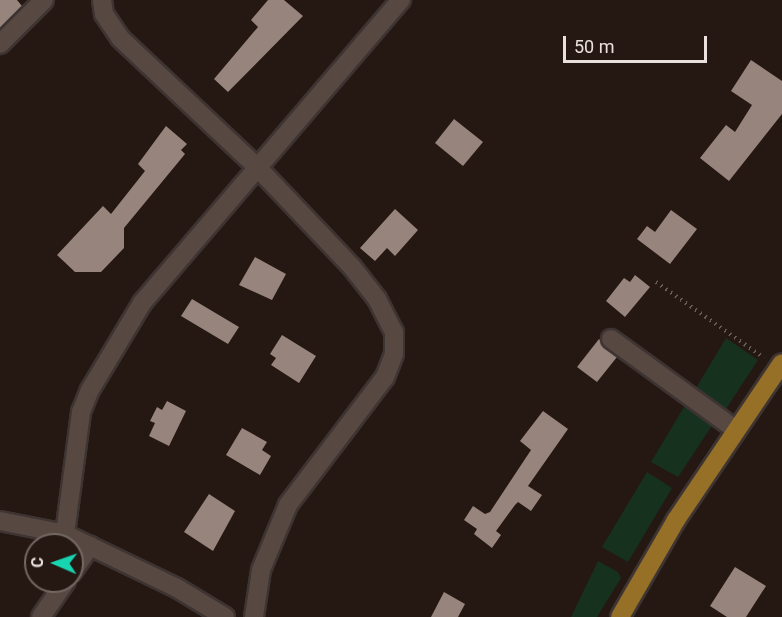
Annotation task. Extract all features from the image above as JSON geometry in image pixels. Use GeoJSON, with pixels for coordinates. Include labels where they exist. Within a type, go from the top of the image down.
{"type":"FeatureCollection","features":[{"type":"Feature","properties":{"kind":"main road"},"geometry":{"type":"LineString","coordinates":[[620,617],[735,429],[780,366]]}},
{"type":"Feature","properties":{"kind":"street"},"geometry":{"type":"LineString","coordinates":[[0,44],[44,0]]}},
{"type":"Feature","properties":{"kind":"street"},"geometry":{"type":"LineString","coordinates":[[65,533],[77,427],[90,390],[142,303],[401,0]]}},
{"type":"Feature","properties":{"kind":"street"},"geometry":{"type":"LineString","coordinates":[[101,1],[109,24],[120,38],[258,168],[365,282],[386,314],[395,340],[385,377],[288,505],[261,570],[255,617]]}},
{"type":"Feature","properties":{"kind":"street"},"geometry":{"type":"LineString","coordinates":[[611,339],[735,429]]}},
{"type":"Feature","properties":{"kind":"street"},"geometry":{"type":"LineString","coordinates":[[0,521],[60,533]]}},
{"type":"Feature","properties":{"kind":"street"},"geometry":{"type":"LineString","coordinates":[[84,543],[177,588],[225,617]]}},
{"type":"Feature","properties":{"kind":"street"},"geometry":{"type":"LineString","coordinates":[[84,555],[90,546]]}},
{"type":"Feature","properties":{"kind":"street"},"geometry":{"type":"LineString","coordinates":[[41,617],[58,593]]}},
{"type":"Feature","properties":{"kind":"path"},"geometry":{"type":"LineString","coordinates":[[656,282],[780,366]]}},
{"type":"Feature","properties":{"kind":"green space"},"geometry":{"type":"Polygon","coordinates":[[[726,338],[758,360],[724,412],[693,393],[726,338]]]}},
{"type":"Feature","properties":{"kind":"green space"},"geometry":{"type":"Polygon","coordinates":[[[687,402],[713,424],[678,477],[651,462],[687,402]]]}},
{"type":"Feature","properties":{"kind":"green space"},"geometry":{"type":"Polygon","coordinates":[[[647,472],[672,488],[628,562],[602,547],[647,472]]]}},
{"type":"Feature","properties":{"kind":"green space"},"geometry":{"type":"Polygon","coordinates":[[[598,561],[618,572],[621,578],[597,617],[571,617],[598,561]]]}},
{"type":"Feature","properties":{"kind":"building"},"geometry":{"type":"Polygon","coordinates":[[[0,0],[17,0],[22,6],[0,28],[0,0]]]}},
{"type":"Feature","properties":{"kind":"building"},"geometry":{"type":"Polygon","coordinates":[[[268,0],[284,0],[303,16],[228,92],[214,79],[258,27],[251,20],[268,0]]]}},
{"type":"Feature","properties":{"kind":"building"},"geometry":{"type":"Polygon","coordinates":[[[751,60],[782,81],[782,114],[729,181],[700,158],[726,125],[735,132],[752,105],[731,91],[751,60]]]}},
{"type":"Feature","properties":{"kind":"building"},"geometry":{"type":"Polygon","coordinates":[[[454,119],[483,142],[463,166],[435,143],[454,119]]]}},
{"type":"Feature","properties":{"kind":"building"},"geometry":{"type":"Polygon","coordinates":[[[166,126],[187,144],[181,150],[185,154],[124,228],[124,248],[101,272],[75,272],[57,255],[103,206],[111,214],[145,171],[138,164],[166,126]]]}},
{"type":"Feature","properties":{"kind":"building"},"geometry":{"type":"Polygon","coordinates":[[[395,209],[418,230],[395,256],[387,248],[375,261],[360,248],[395,209]]]}},
{"type":"Feature","properties":{"kind":"building"},"geometry":{"type":"Polygon","coordinates":[[[671,210],[697,229],[670,264],[637,239],[647,226],[655,232],[671,210]]]}},
{"type":"Feature","properties":{"kind":"building"},"geometry":{"type":"Polygon","coordinates":[[[255,257],[286,274],[272,300],[239,285],[255,257]]]}},
{"type":"Feature","properties":{"kind":"building"},"geometry":{"type":"Polygon","coordinates":[[[635,275],[650,287],[625,317],[606,301],[624,278],[630,282],[635,275]]]}},
{"type":"Feature","properties":{"kind":"building"},"geometry":{"type":"Polygon","coordinates":[[[192,299],[239,327],[228,344],[181,316],[192,299]]]}},
{"type":"Feature","properties":{"kind":"building"},"geometry":{"type":"Polygon","coordinates":[[[282,335],[316,356],[299,383],[271,365],[276,358],[270,354],[282,335]]]}},
{"type":"Feature","properties":{"kind":"building"},"geometry":{"type":"Polygon","coordinates":[[[599,339],[617,357],[597,382],[577,367],[599,339]]]}},
{"type":"Feature","properties":{"kind":"building"},"geometry":{"type":"Polygon","coordinates":[[[167,401],[186,411],[169,446],[149,436],[155,423],[150,421],[157,407],[162,410],[167,401]]]}},
{"type":"Feature","properties":{"kind":"building"},"geometry":{"type":"Polygon","coordinates":[[[543,411],[568,429],[528,486],[542,495],[531,511],[518,502],[515,505],[496,531],[501,535],[492,548],[474,534],[477,529],[464,520],[473,506],[485,514],[490,512],[531,450],[520,441],[543,411]]]}},
{"type":"Feature","properties":{"kind":"building"},"geometry":{"type":"Polygon","coordinates":[[[242,428],[267,442],[262,450],[271,456],[260,475],[226,455],[242,428]]]}},
{"type":"Feature","properties":{"kind":"building"},"geometry":{"type":"Polygon","coordinates":[[[209,494],[235,511],[213,551],[184,532],[209,494]]]}},
{"type":"Feature","properties":{"kind":"building"},"geometry":{"type":"Polygon","coordinates":[[[735,567],[766,586],[746,617],[727,617],[710,606],[735,567]]]}},
{"type":"Feature","properties":{"kind":"building"},"geometry":{"type":"Polygon","coordinates":[[[444,592],[465,604],[458,617],[431,617],[444,592]]]}}]}
